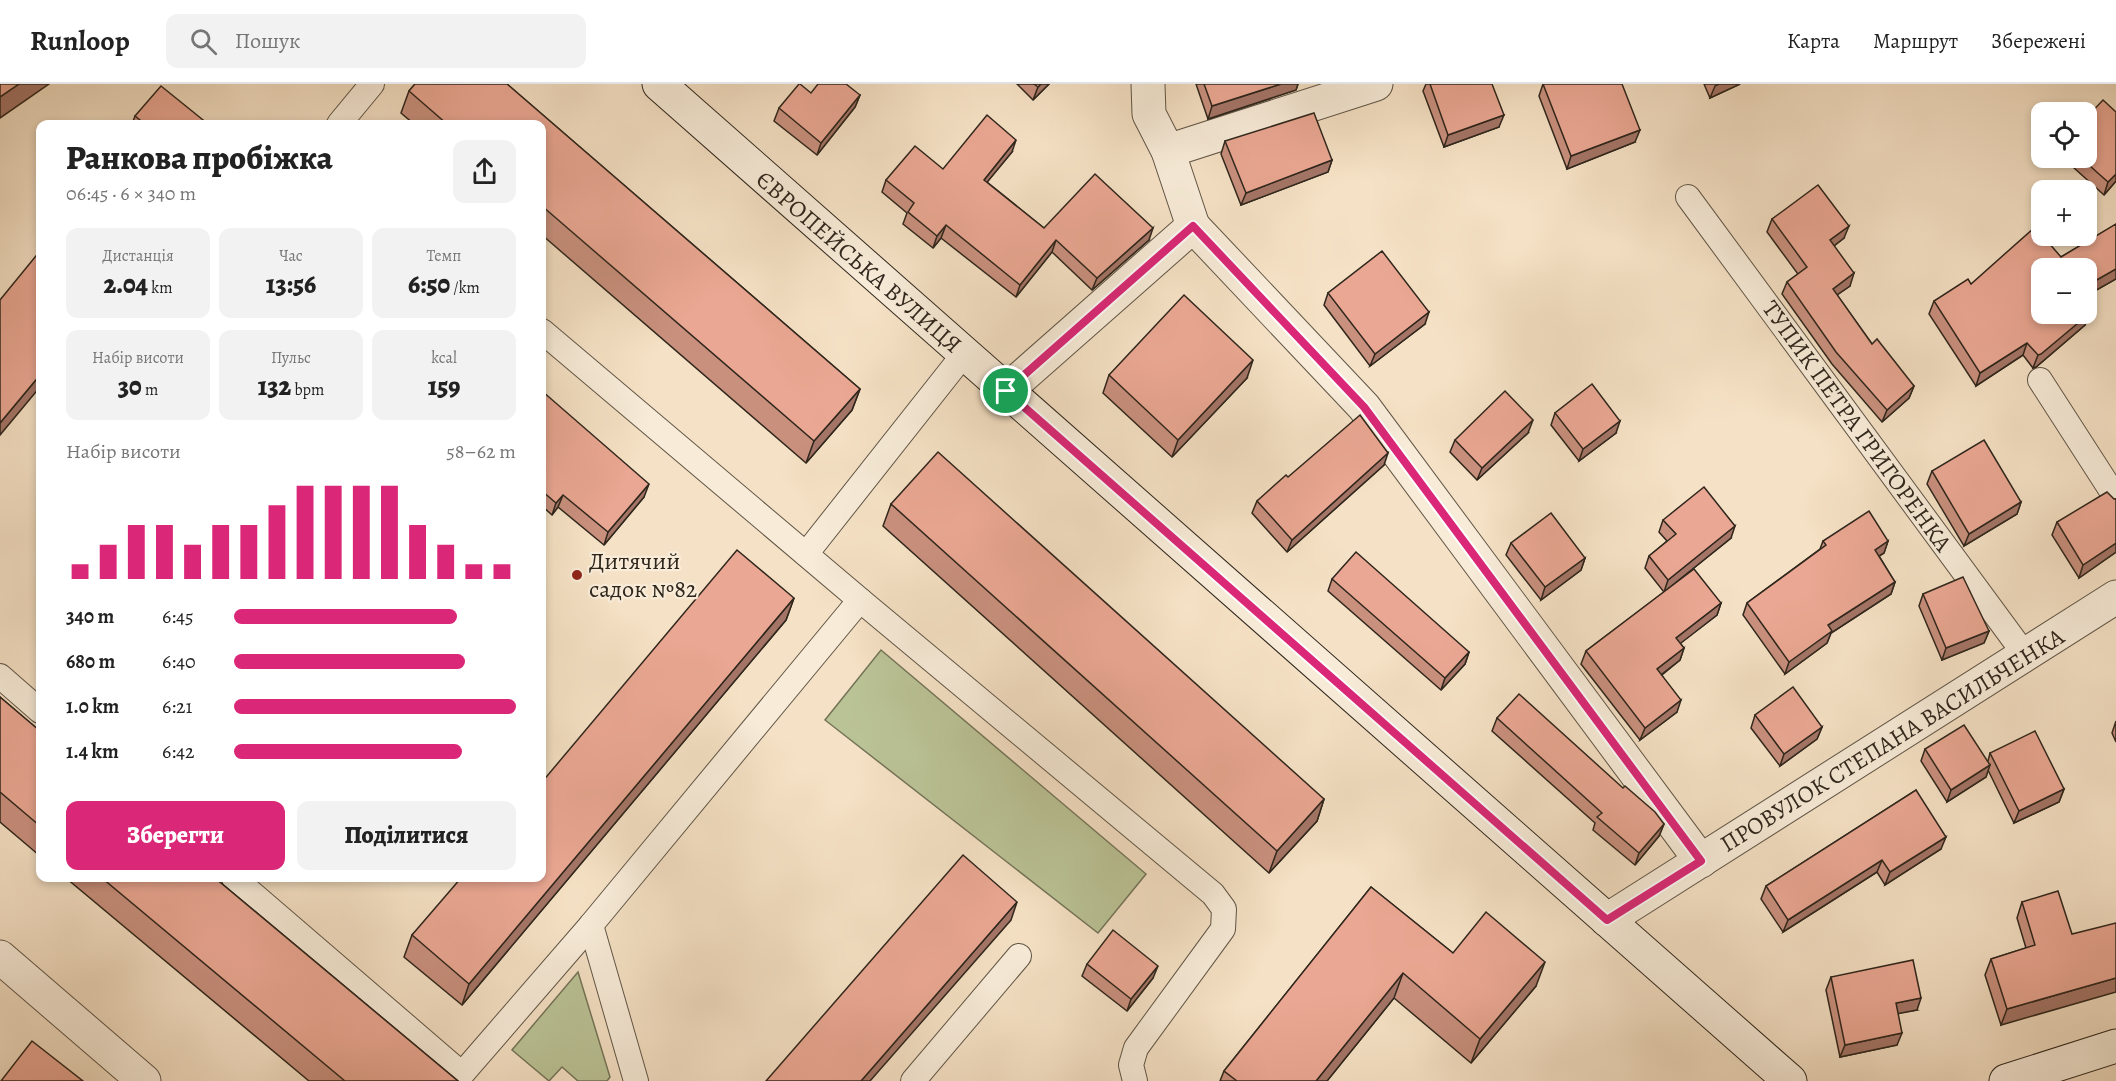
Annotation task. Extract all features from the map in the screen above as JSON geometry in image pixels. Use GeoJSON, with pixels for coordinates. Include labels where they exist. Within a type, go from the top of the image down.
{"type":"FeatureCollection","features":[{"type":"Feature","properties":{"kind":"street","name":"ЄВРОПЕЙСЬКА ВУЛИЦЯ"},"geometry":{"type":"LineString","coordinates":[[659,84],[1790,1081]]}},
{"type":"Feature","properties":{"kind":"street"},"geometry":{"type":"LineString","coordinates":[[1148,84],[1149,114],[1168,151],[1193,226],[1364,407],[1701,861]]}},
{"type":"Feature","properties":{"kind":"street"},"geometry":{"type":"LineString","coordinates":[[1168,151],[1376,84]]}},
{"type":"Feature","properties":{"kind":"street"},"geometry":{"type":"LineString","coordinates":[[1006,391],[1193,226]]}},
{"type":"Feature","properties":{"kind":"street","name":"ПРОВУЛОК СТЕПАНА ВАСИЛЬЧЕНКА"},"geometry":{"type":"LineString","coordinates":[[1607,920],[2116,597]]}},
{"type":"Feature","properties":{"kind":"street"},"geometry":{"type":"LineString","coordinates":[[0,957],[144,1081]]}},
{"type":"Feature","properties":{"kind":"street"},"geometry":{"type":"LineString","coordinates":[[2006,1081],[2116,1046]]}},
{"type":"Feature","properties":{"kind":"lane"},"geometry":{"type":"LineString","coordinates":[[342,120],[372,84]]}},
{"type":"Feature","properties":{"kind":"lane","name":"ТУПИК ПЕТРА ГРИГОРЕНКА"},"geometry":{"type":"LineString","coordinates":[[1688,197],[2026,656]]}},
{"type":"Feature","properties":{"kind":"lane"},"geometry":{"type":"LineString","coordinates":[[546,334],[1213,894],[1224,909],[1223,929],[1136,1048],[1131,1065],[1135,1081]]}},
{"type":"Feature","properties":{"kind":"lane"},"geometry":{"type":"LineString","coordinates":[[806,554],[964,354]]}},
{"type":"Feature","properties":{"kind":"lane"},"geometry":{"type":"LineString","coordinates":[[2040,380],[2116,498]]}},
{"type":"Feature","properties":{"kind":"lane"},"geometry":{"type":"LineString","coordinates":[[239,882],[466,1077],[860,600]]}},
{"type":"Feature","properties":{"kind":"lane"},"geometry":{"type":"LineString","coordinates":[[0,676],[36,708]]}},
{"type":"Feature","properties":{"kind":"lane"},"geometry":{"type":"LineString","coordinates":[[591,925],[636,1081]]}},
{"type":"Feature","properties":{"kind":"lane"},"geometry":{"type":"LineString","coordinates":[[914,1081],[1018,956]]}},
{"type":"Feature","properties":{"kind":"green space"},"geometry":{"type":"Polygon","coordinates":[[[881,650],[1146,874],[1098,933],[825,720],[881,650]]]}},
{"type":"Feature","properties":{"kind":"green space"},"geometry":{"type":"Polygon","coordinates":[[[578,972],[610,1077],[607,1081],[578,1081],[562,1067],[549,1081],[512,1050],[578,972]]]}},
{"type":"Feature","properties":{"kind":"building"},"geometry":{"type":"Polygon","coordinates":[[[0,84],[19,84],[0,97],[0,84]]]}},
{"type":"Feature","properties":{"kind":"building"},"geometry":{"type":"Polygon","coordinates":[[[415,84],[507,84],[860,389],[814,441],[546,209],[546,120],[442,120],[409,91],[415,84]]]}},
{"type":"Feature","properties":{"kind":"building"},"geometry":{"type":"Polygon","coordinates":[[[799,84],[811,93],[818,84],[846,84],[860,95],[821,143],[779,108],[799,84]]]}},
{"type":"Feature","properties":{"kind":"building"},"geometry":{"type":"Polygon","coordinates":[[[1204,84],[1281,84],[1212,106],[1204,84]]]}},
{"type":"Feature","properties":{"kind":"building"},"geometry":{"type":"Polygon","coordinates":[[[1430,84],[1492,84],[1504,115],[1448,135],[1430,84]]]}},
{"type":"Feature","properties":{"kind":"building"},"geometry":{"type":"Polygon","coordinates":[[[1543,84],[1622,84],[1640,130],[1571,156],[1543,84]]]}},
{"type":"Feature","properties":{"kind":"building"},"geometry":{"type":"Polygon","coordinates":[[[161,86],[203,120],[140,120],[135,116],[161,86]]]}},
{"type":"Feature","properties":{"kind":"building"},"geometry":{"type":"Polygon","coordinates":[[[2103,100],[2116,112],[2116,174],[2108,182],[2092,168],[2097,168],[2097,106],[2103,100]]]}},
{"type":"Feature","properties":{"kind":"building"},"geometry":{"type":"Polygon","coordinates":[[[1314,113],[1332,160],[1246,193],[1225,141],[1314,113]]]}},
{"type":"Feature","properties":{"kind":"building"},"geometry":{"type":"Polygon","coordinates":[[[987,115],[1016,140],[984,180],[1044,228],[1095,174],[1153,228],[1097,278],[1056,240],[1020,285],[946,225],[937,236],[908,212],[914,203],[886,180],[915,146],[943,169],[987,115]]]}},
{"type":"Feature","properties":{"kind":"building"},"geometry":{"type":"Polygon","coordinates":[[[1818,185],[1849,226],[1830,240],[1854,273],[1833,289],[1872,344],[1877,339],[1914,386],[1887,410],[1836,352],[1787,282],[1807,267],[1772,219],[1818,185]]]}},
{"type":"Feature","properties":{"kind":"building"},"geometry":{"type":"Polygon","coordinates":[[[2116,224],[2116,269],[2097,280],[2097,258],[2031,258],[2031,324],[2077,324],[2041,354],[2038,355],[2027,343],[1980,373],[1934,301],[1968,279],[1971,284],[2031,231],[2031,246],[2051,246],[2061,257],[2079,246],[2097,246],[2097,235],[2116,224]]]}},
{"type":"Feature","properties":{"kind":"building"},"geometry":{"type":"Polygon","coordinates":[[[1382,251],[1429,312],[1375,354],[1328,293],[1382,251]]]}},
{"type":"Feature","properties":{"kind":"building"},"geometry":{"type":"Polygon","coordinates":[[[36,256],[36,380],[0,423],[0,300],[36,256]]]}},
{"type":"Feature","properties":{"kind":"building"},"geometry":{"type":"Polygon","coordinates":[[[1184,295],[1253,360],[1178,440],[1109,375],[1184,295]]]}},
{"type":"Feature","properties":{"kind":"building"},"geometry":{"type":"Polygon","coordinates":[[[1592,384],[1620,421],[1583,449],[1555,413],[1592,384]]]}},
{"type":"Feature","properties":{"kind":"building"},"geometry":{"type":"Polygon","coordinates":[[[1505,391],[1533,420],[1482,468],[1455,440],[1505,391]]]}},
{"type":"Feature","properties":{"kind":"building"},"geometry":{"type":"Polygon","coordinates":[[[546,394],[649,484],[608,532],[563,495],[556,503],[546,494],[546,394]]]}},
{"type":"Feature","properties":{"kind":"building"},"geometry":{"type":"Polygon","coordinates":[[[1360,415],[1388,453],[1292,540],[1257,501],[1360,415]]]}},
{"type":"Feature","properties":{"kind":"building"},"geometry":{"type":"Polygon","coordinates":[[[1984,440],[2021,502],[1969,534],[1932,471],[1984,440]]]}},
{"type":"Feature","properties":{"kind":"building"},"geometry":{"type":"Polygon","coordinates":[[[938,452],[1324,799],[1277,851],[891,504],[938,452]]]}},
{"type":"Feature","properties":{"kind":"building"},"geometry":{"type":"Polygon","coordinates":[[[1704,487],[1735,526],[1668,580],[1649,556],[1676,534],[1663,520],[1704,487]]]}},
{"type":"Feature","properties":{"kind":"building"},"geometry":{"type":"Polygon","coordinates":[[[2107,492],[2116,499],[2116,543],[2083,565],[2057,522],[2107,492]]]}},
{"type":"Feature","properties":{"kind":"building"},"geometry":{"type":"Polygon","coordinates":[[[1869,511],[1888,541],[1875,550],[1895,582],[1828,625],[1832,631],[1789,662],[1747,603],[1826,545],[1823,541],[1869,511]]]}},
{"type":"Feature","properties":{"kind":"building"},"geometry":{"type":"Polygon","coordinates":[[[1551,513],[1585,558],[1545,587],[1511,543],[1551,513]]]}},
{"type":"Feature","properties":{"kind":"building"},"geometry":{"type":"Polygon","coordinates":[[[737,550],[794,598],[469,984],[412,935],[458,882],[546,882],[546,777],[737,550]]]}},
{"type":"Feature","properties":{"kind":"building"},"geometry":{"type":"Polygon","coordinates":[[[1356,552],[1469,652],[1445,678],[1332,579],[1356,552]]]}},
{"type":"Feature","properties":{"kind":"building"},"geometry":{"type":"Polygon","coordinates":[[[1694,569],[1721,603],[1676,638],[1684,648],[1657,669],[1681,700],[1645,728],[1586,651],[1694,569]]]}},
{"type":"Feature","properties":{"kind":"building"},"geometry":{"type":"Polygon","coordinates":[[[1963,577],[1989,631],[1946,648],[1923,594],[1963,577]]]}},
{"type":"Feature","properties":{"kind":"building"},"geometry":{"type":"Polygon","coordinates":[[[1793,687],[1822,727],[1784,754],[1755,715],[1793,687]]]}},
{"type":"Feature","properties":{"kind":"building"},"geometry":{"type":"Polygon","coordinates":[[[1519,694],[1623,788],[1625,786],[1655,812],[1664,824],[1639,853],[1597,817],[1602,813],[1497,718],[1519,694]]]}},
{"type":"Feature","properties":{"kind":"building"},"geometry":{"type":"Polygon","coordinates":[[[0,697],[36,728],[36,823],[0,792],[0,697]]]}},
{"type":"Feature","properties":{"kind":"building"},"geometry":{"type":"Polygon","coordinates":[[[1964,725],[1990,765],[1951,790],[1925,749],[1964,725]]]}},
{"type":"Feature","properties":{"kind":"building"},"geometry":{"type":"Polygon","coordinates":[[[2035,731],[2064,789],[2019,811],[1990,753],[2035,731]]]}},
{"type":"Feature","properties":{"kind":"building"},"geometry":{"type":"Polygon","coordinates":[[[1916,790],[1946,837],[1890,872],[1882,860],[1788,920],[1766,886],[1916,790]]]}},
{"type":"Feature","properties":{"kind":"building"},"geometry":{"type":"Polygon","coordinates":[[[963,855],[1017,902],[861,1081],[766,1081],[963,855]]]}},
{"type":"Feature","properties":{"kind":"building"},"geometry":{"type":"Polygon","coordinates":[[[107,882],[220,882],[458,1081],[345,1081],[107,882]]]}},
{"type":"Feature","properties":{"kind":"building"},"geometry":{"type":"Polygon","coordinates":[[[1371,887],[1453,953],[1486,912],[1545,962],[1480,1039],[1403,973],[1316,1081],[1237,1081],[1224,1071],[1371,887]]]}},
{"type":"Feature","properties":{"kind":"building"},"geometry":{"type":"Polygon","coordinates":[[[2058,891],[2072,934],[2116,923],[2116,978],[2007,1009],[1991,959],[2035,945],[2022,902],[2058,891]]]}},
{"type":"Feature","properties":{"kind":"building"},"geometry":{"type":"Polygon","coordinates":[[[1113,930],[1158,966],[1131,999],[1087,964],[1113,930]]]}},
{"type":"Feature","properties":{"kind":"building"},"geometry":{"type":"Polygon","coordinates":[[[1913,960],[1921,998],[1896,1003],[1902,1033],[1845,1045],[1831,977],[1913,960]]]}},
{"type":"Feature","properties":{"kind":"building"},"geometry":{"type":"Polygon","coordinates":[[[32,1041],[83,1081],[1,1081],[32,1041]]]}},
{"type":"Feature","properties":{"kind":"place","name":"Дитячий садок №82"},"geometry":{"type":"Point","coordinates":[577,575]}},
{"type":"Feature","properties":{"kind":"route"},"geometry":{"type":"LineString","coordinates":[[1193,226],[1364,407],[1701,861],[1607,920],[1006,391],[1193,226]]}}]}
